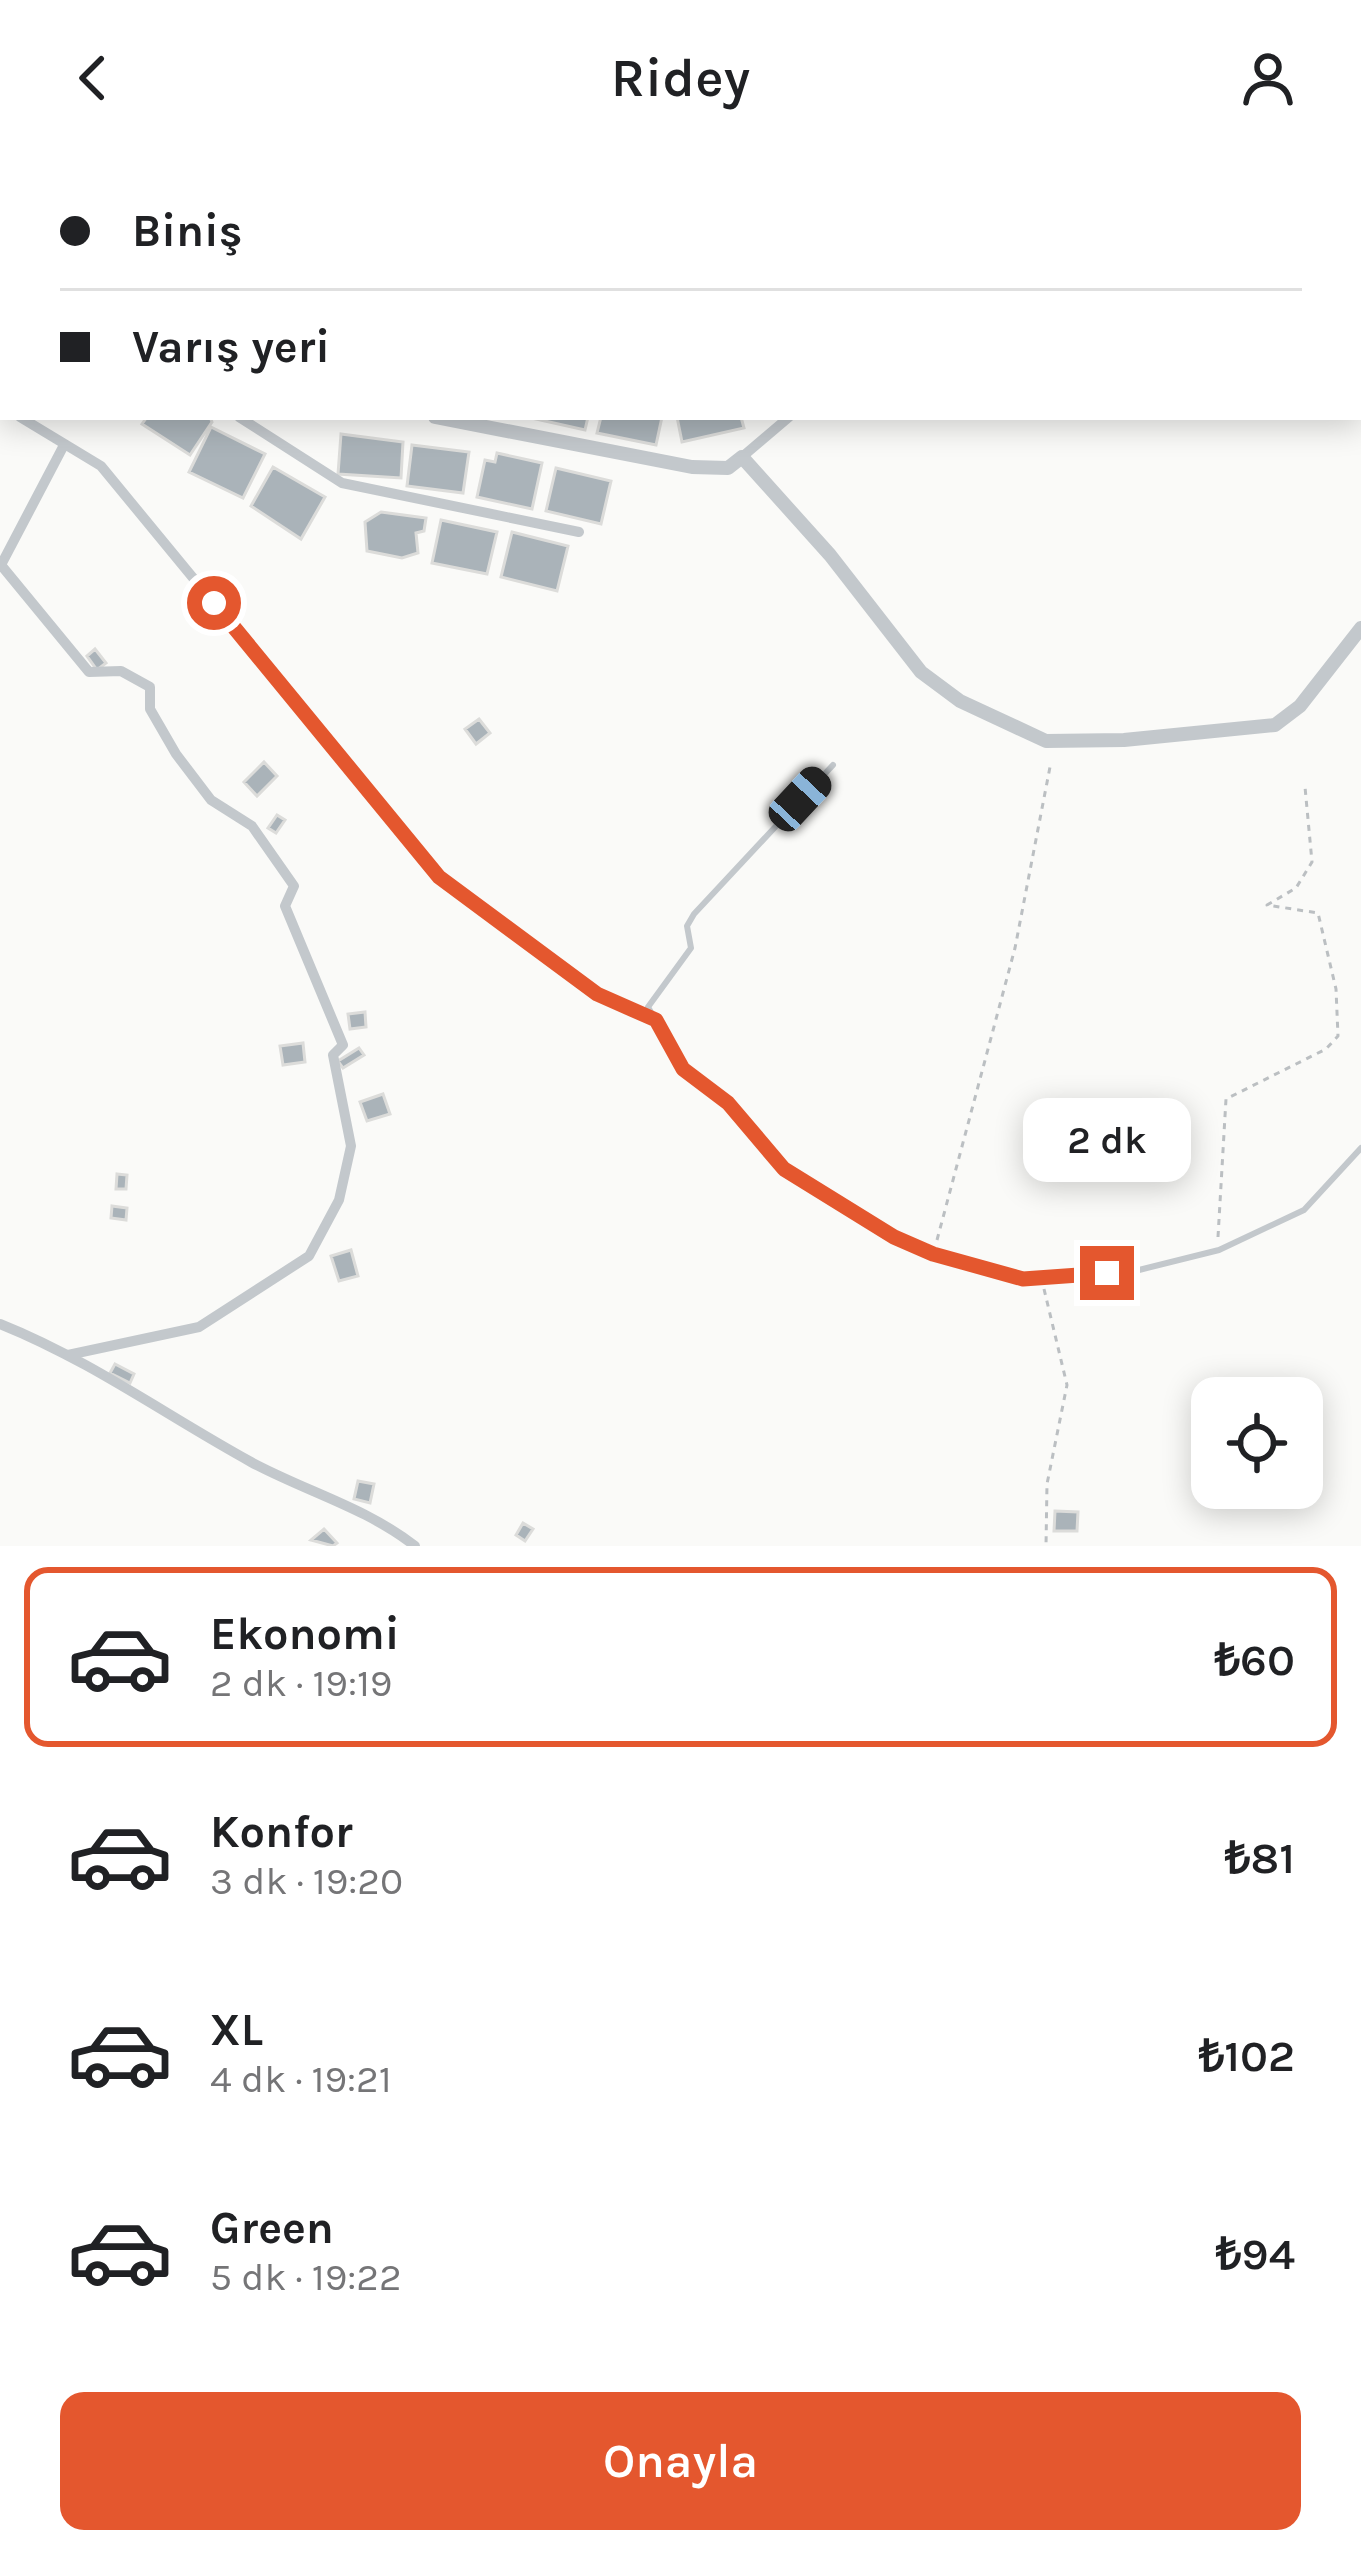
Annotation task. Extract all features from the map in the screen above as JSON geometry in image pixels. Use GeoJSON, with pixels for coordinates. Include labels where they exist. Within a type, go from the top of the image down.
{"type":"FeatureCollection","features":[{"type":"Feature","properties":{"kind":"street"},"geometry":{"type":"LineString","coordinates":[[25,420],[101,466],[439,877],[597,994],[656,1020]]}},
{"type":"Feature","properties":{"kind":"street"},"geometry":{"type":"LineString","coordinates":[[244,420],[342,483],[579,532]]}},
{"type":"Feature","properties":{"kind":"street"},"geometry":{"type":"LineString","coordinates":[[450,420],[692,466],[728,468],[785,420]]}},
{"type":"Feature","properties":{"kind":"street"},"geometry":{"type":"LineString","coordinates":[[518,434],[521,420]]}},
{"type":"Feature","properties":{"kind":"street"},"geometry":{"type":"LineString","coordinates":[[64,445],[1,565],[89,672],[122,670],[151,687],[150,709],[176,754],[211,800],[252,826],[294,886],[285,906],[343,1045],[333,1055],[351,1146],[339,1200],[309,1256],[199,1327],[68,1355]]}},
{"type":"Feature","properties":{"kind":"street"},"geometry":{"type":"LineString","coordinates":[[742,457],[830,555],[921,672],[960,701],[1046,741],[1275,725],[1300,706],[1361,628]]}},
{"type":"Feature","properties":{"kind":"street"},"geometry":{"type":"LineString","coordinates":[[0,1324],[68,1355],[247,1460],[383,1521],[415,1546]]}},
{"type":"Feature","properties":{"kind":"lane"},"geometry":{"type":"LineString","coordinates":[[833,765],[694,914],[687,926],[691,949],[650,1002],[683,1069],[736,1110],[768,1156],[894,1237],[1002,1275],[1042,1280],[1139,1270],[1219,1250],[1304,1210],[1361,1148]]}},
{"type":"Feature","properties":{"kind":"path"},"geometry":{"type":"LineString","coordinates":[[933,1254],[997,1026],[1050,767]]}},
{"type":"Feature","properties":{"kind":"path"},"geometry":{"type":"LineString","coordinates":[[1219,1250],[1218,1164],[1226,1099],[1326,1049],[1339,1036],[1336,989],[1318,913],[1267,905],[1297,888],[1312,862],[1306,787]]}},
{"type":"Feature","properties":{"kind":"path"},"geometry":{"type":"LineString","coordinates":[[1042,1280],[1067,1385],[1047,1484],[1046,1546]]}},
{"type":"Feature","properties":{"kind":"building"},"geometry":{"type":"Polygon","coordinates":[[[145,420],[212,422],[190,455],[142,424],[145,420]]]}},
{"type":"Feature","properties":{"kind":"building"},"geometry":{"type":"Polygon","coordinates":[[[540,420],[587,420],[585,430],[540,420]]]}},
{"type":"Feature","properties":{"kind":"building"},"geometry":{"type":"Polygon","coordinates":[[[600,420],[661,420],[656,445],[597,433],[600,420]]]}},
{"type":"Feature","properties":{"kind":"building"},"geometry":{"type":"Polygon","coordinates":[[[678,420],[742,420],[744,428],[682,442],[678,420]]]}},
{"type":"Feature","properties":{"kind":"building"},"geometry":{"type":"Polygon","coordinates":[[[211,427],[265,454],[243,498],[189,472],[211,427]]]}},
{"type":"Feature","properties":{"kind":"building"},"geometry":{"type":"Polygon","coordinates":[[[341,434],[403,442],[401,478],[338,474],[341,434]]]}},
{"type":"Feature","properties":{"kind":"building"},"geometry":{"type":"Polygon","coordinates":[[[412,445],[469,452],[463,493],[407,486],[412,445]]]}},
{"type":"Feature","properties":{"kind":"building"},"geometry":{"type":"Polygon","coordinates":[[[497,453],[542,463],[532,509],[477,497],[485,460],[495,462],[497,453]]]}},
{"type":"Feature","properties":{"kind":"building"},"geometry":{"type":"Polygon","coordinates":[[[273,467],[325,497],[301,539],[251,506],[273,467]]]}},
{"type":"Feature","properties":{"kind":"building"},"geometry":{"type":"Polygon","coordinates":[[[556,468],[611,481],[601,524],[546,511],[556,468]]]}},
{"type":"Feature","properties":{"kind":"building"},"geometry":{"type":"Polygon","coordinates":[[[381,512],[426,518],[424,531],[416,533],[418,553],[402,558],[367,551],[365,522],[381,512]]]}},
{"type":"Feature","properties":{"kind":"building"},"geometry":{"type":"Polygon","coordinates":[[[441,520],[497,532],[487,574],[432,563],[441,520]]]}},
{"type":"Feature","properties":{"kind":"building"},"geometry":{"type":"Polygon","coordinates":[[[512,532],[568,546],[557,591],[501,577],[512,532]]]}},
{"type":"Feature","properties":{"kind":"building"},"geometry":{"type":"Polygon","coordinates":[[[95,649],[106,663],[97,670],[87,656],[95,649]]]}},
{"type":"Feature","properties":{"kind":"building"},"geometry":{"type":"Polygon","coordinates":[[[479,719],[490,733],[476,744],[465,729],[479,719]]]}},
{"type":"Feature","properties":{"kind":"building"},"geometry":{"type":"Polygon","coordinates":[[[264,762],[277,776],[257,796],[244,782],[264,762]]]}},
{"type":"Feature","properties":{"kind":"building"},"geometry":{"type":"Polygon","coordinates":[[[277,815],[285,820],[276,833],[268,828],[277,815]]]}},
{"type":"Feature","properties":{"kind":"building"},"geometry":{"type":"Polygon","coordinates":[[[365,1012],[366,1027],[350,1029],[348,1014],[365,1012]]]}},
{"type":"Feature","properties":{"kind":"building"},"geometry":{"type":"Polygon","coordinates":[[[303,1043],[305,1062],[283,1065],[280,1046],[303,1043]]]}},
{"type":"Feature","properties":{"kind":"building"},"geometry":{"type":"Polygon","coordinates":[[[359,1048],[364,1055],[343,1068],[338,1061],[359,1048]]]}},
{"type":"Feature","properties":{"kind":"building"},"geometry":{"type":"Polygon","coordinates":[[[383,1094],[390,1114],[367,1121],[360,1102],[383,1094]]]}},
{"type":"Feature","properties":{"kind":"building"},"geometry":{"type":"Polygon","coordinates":[[[117,1174],[127,1175],[126,1189],[116,1189],[117,1174]]]}},
{"type":"Feature","properties":{"kind":"building"},"geometry":{"type":"Polygon","coordinates":[[[112,1206],[127,1208],[126,1220],[111,1218],[112,1206]]]}},
{"type":"Feature","properties":{"kind":"building"},"geometry":{"type":"Polygon","coordinates":[[[351,1250],[358,1276],[339,1281],[331,1256],[351,1250]]]}},
{"type":"Feature","properties":{"kind":"building"},"geometry":{"type":"Polygon","coordinates":[[[115,1364],[134,1374],[130,1383],[110,1373],[115,1364]]]}},
{"type":"Feature","properties":{"kind":"building"},"geometry":{"type":"Polygon","coordinates":[[[358,1481],[374,1484],[370,1503],[354,1499],[358,1481]]]}},
{"type":"Feature","properties":{"kind":"building"},"geometry":{"type":"Polygon","coordinates":[[[1055,1511],[1078,1512],[1077,1531],[1054,1531],[1055,1511]]]}},
{"type":"Feature","properties":{"kind":"building"},"geometry":{"type":"Polygon","coordinates":[[[523,1523],[533,1529],[525,1541],[516,1535],[523,1523]]]}},
{"type":"Feature","properties":{"kind":"building"},"geometry":{"type":"Polygon","coordinates":[[[324,1529],[337,1543],[333,1546],[311,1540],[324,1529]]]}},
{"type":"Feature","properties":{"kind":"route"},"geometry":{"type":"LineString","coordinates":[[214,603],[439,877],[597,994],[656,1020],[683,1069],[736,1110],[756,1142],[784,1169],[894,1237],[933,1254],[1023,1279],[1107,1273]]}}]}
